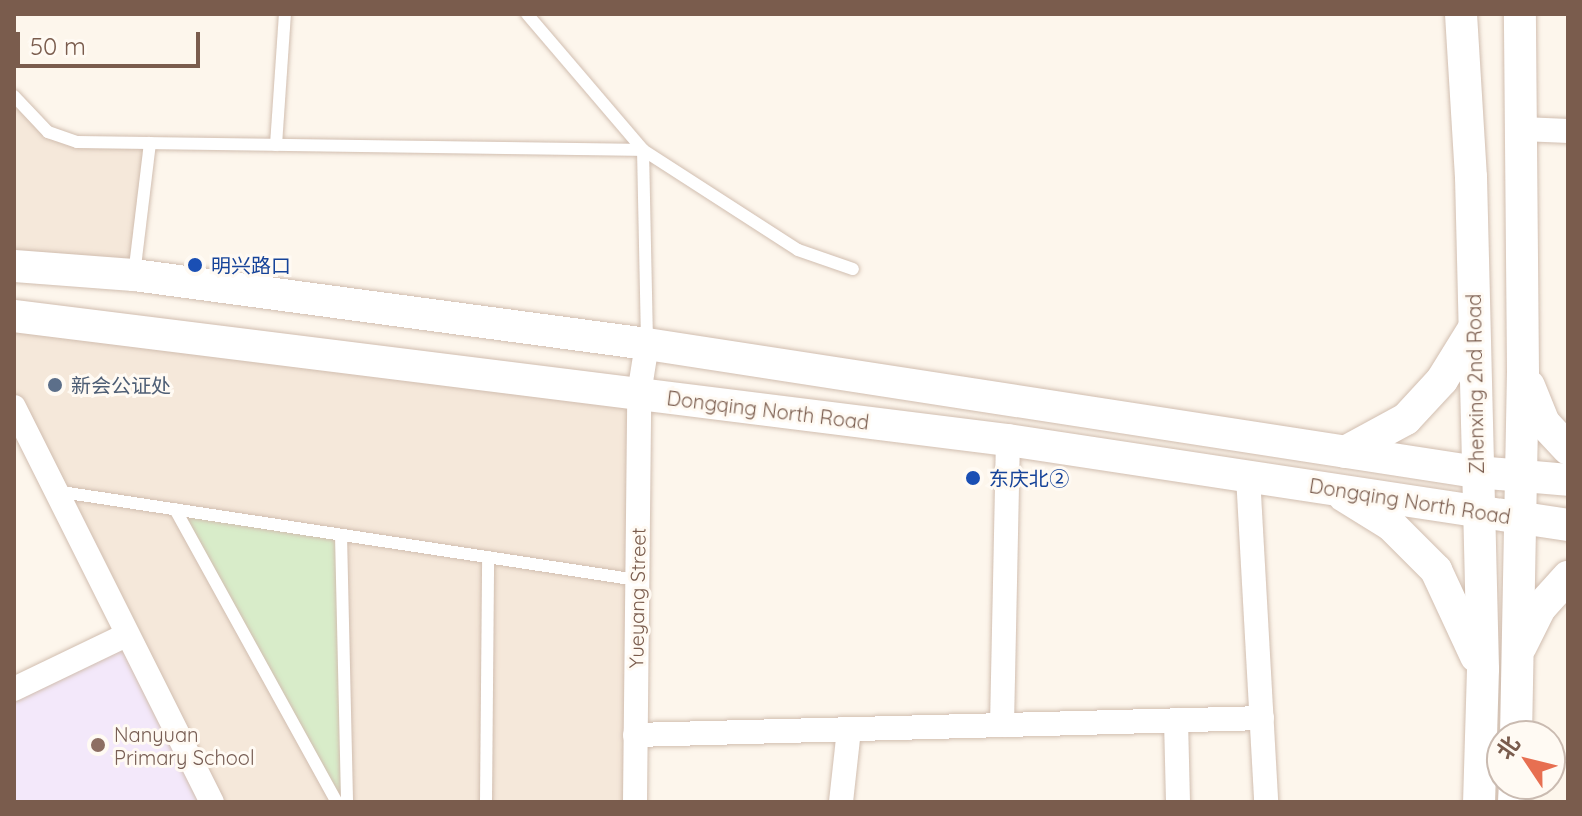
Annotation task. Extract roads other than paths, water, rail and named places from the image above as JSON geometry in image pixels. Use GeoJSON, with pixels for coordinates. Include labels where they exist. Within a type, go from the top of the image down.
{"type":"FeatureCollection","features":[{"type":"Feature","properties":{"kind":"street","name":"Zhenxing 2nd Road"},"geometry":{"type":"LineString","coordinates":[[1461,14],[1474,328],[1483,669],[1479,802]]}},
{"type":"Feature","properties":{"kind":"street"},"geometry":{"type":"LineString","coordinates":[[1516,720],[1523,372],[1520,14]]}},
{"type":"Feature","properties":{"kind":"street"},"geometry":{"type":"LineString","coordinates":[[1523,129],[1568,131]]}},
{"type":"Feature","properties":{"kind":"street","name":"Dongqing North Road"},"geometry":{"type":"LineString","coordinates":[[14,266],[134,275],[647,344],[1477,472],[1568,480]]}},
{"type":"Feature","properties":{"kind":"street","name":"Dongqing North Road"},"geometry":{"type":"LineString","coordinates":[[14,316],[1008,440],[1568,525]]}},
{"type":"Feature","properties":{"kind":"street"},"geometry":{"type":"LineString","coordinates":[[1345,452],[1406,419],[1442,380],[1474,328]]}},
{"type":"Feature","properties":{"kind":"street","name":"Yueyang Street"},"geometry":{"type":"LineString","coordinates":[[635,802],[639,394],[647,344]]}},
{"type":"Feature","properties":{"kind":"street"},"geometry":{"type":"LineString","coordinates":[[1523,372],[1544,423],[1568,449]]}},
{"type":"Feature","properties":{"kind":"street"},"geometry":{"type":"LineString","coordinates":[[14,407],[212,802]]}},
{"type":"Feature","properties":{"kind":"street"},"geometry":{"type":"LineString","coordinates":[[1002,725],[1008,440]]}},
{"type":"Feature","properties":{"kind":"street"},"geometry":{"type":"LineString","coordinates":[[1248,476],[1266,802]]}},
{"type":"Feature","properties":{"kind":"street"},"geometry":{"type":"LineString","coordinates":[[1328,487],[1391,525],[1436,570],[1483,669]]}},
{"type":"Feature","properties":{"kind":"street"},"geometry":{"type":"LineString","coordinates":[[1517,652],[1540,608],[1568,577]]}},
{"type":"Feature","properties":{"kind":"street"},"geometry":{"type":"LineString","coordinates":[[14,689],[126,635]]}},
{"type":"Feature","properties":{"kind":"street"},"geometry":{"type":"LineString","coordinates":[[635,735],[1262,718]]}},
{"type":"Feature","properties":{"kind":"street"},"geometry":{"type":"LineString","coordinates":[[1176,720],[1178,802]]}},
{"type":"Feature","properties":{"kind":"street"},"geometry":{"type":"LineString","coordinates":[[841,802],[849,729]]}},
{"type":"Feature","properties":{"kind":"lane"},"geometry":{"type":"LineString","coordinates":[[276,145],[285,14]]}},
{"type":"Feature","properties":{"kind":"lane"},"geometry":{"type":"LineString","coordinates":[[527,14],[643,150],[798,250],[853,269]]}},
{"type":"Feature","properties":{"kind":"lane"},"geometry":{"type":"LineString","coordinates":[[14,96],[48,132],[77,142],[643,150]]}},
{"type":"Feature","properties":{"kind":"lane"},"geometry":{"type":"LineString","coordinates":[[134,275],[150,143]]}},
{"type":"Feature","properties":{"kind":"lane"},"geometry":{"type":"LineString","coordinates":[[643,150],[647,344]]}},
{"type":"Feature","properties":{"kind":"lane"},"geometry":{"type":"LineString","coordinates":[[55,491],[637,580]]}},
{"type":"Feature","properties":{"kind":"lane"},"geometry":{"type":"LineString","coordinates":[[175,509],[337,802]]}},
{"type":"Feature","properties":{"kind":"lane"},"geometry":{"type":"LineString","coordinates":[[341,535],[347,802]]}},
{"type":"Feature","properties":{"kind":"lane"},"geometry":{"type":"LineString","coordinates":[[486,802],[488,557]]}},
{"type":"Feature","properties":{"kind":"place","name":"明兴路口"},"geometry":{"type":"Point","coordinates":[195,265]}},
{"type":"Feature","properties":{"kind":"place","name":"新会公证处"},"geometry":{"type":"Point","coordinates":[55,385]}},
{"type":"Feature","properties":{"kind":"place","name":"东庆北②"},"geometry":{"type":"Point","coordinates":[973,478]}},
{"type":"Feature","properties":{"kind":"place","name":"Nanyuan Primary School"},"geometry":{"type":"Point","coordinates":[98,745]}}]}
